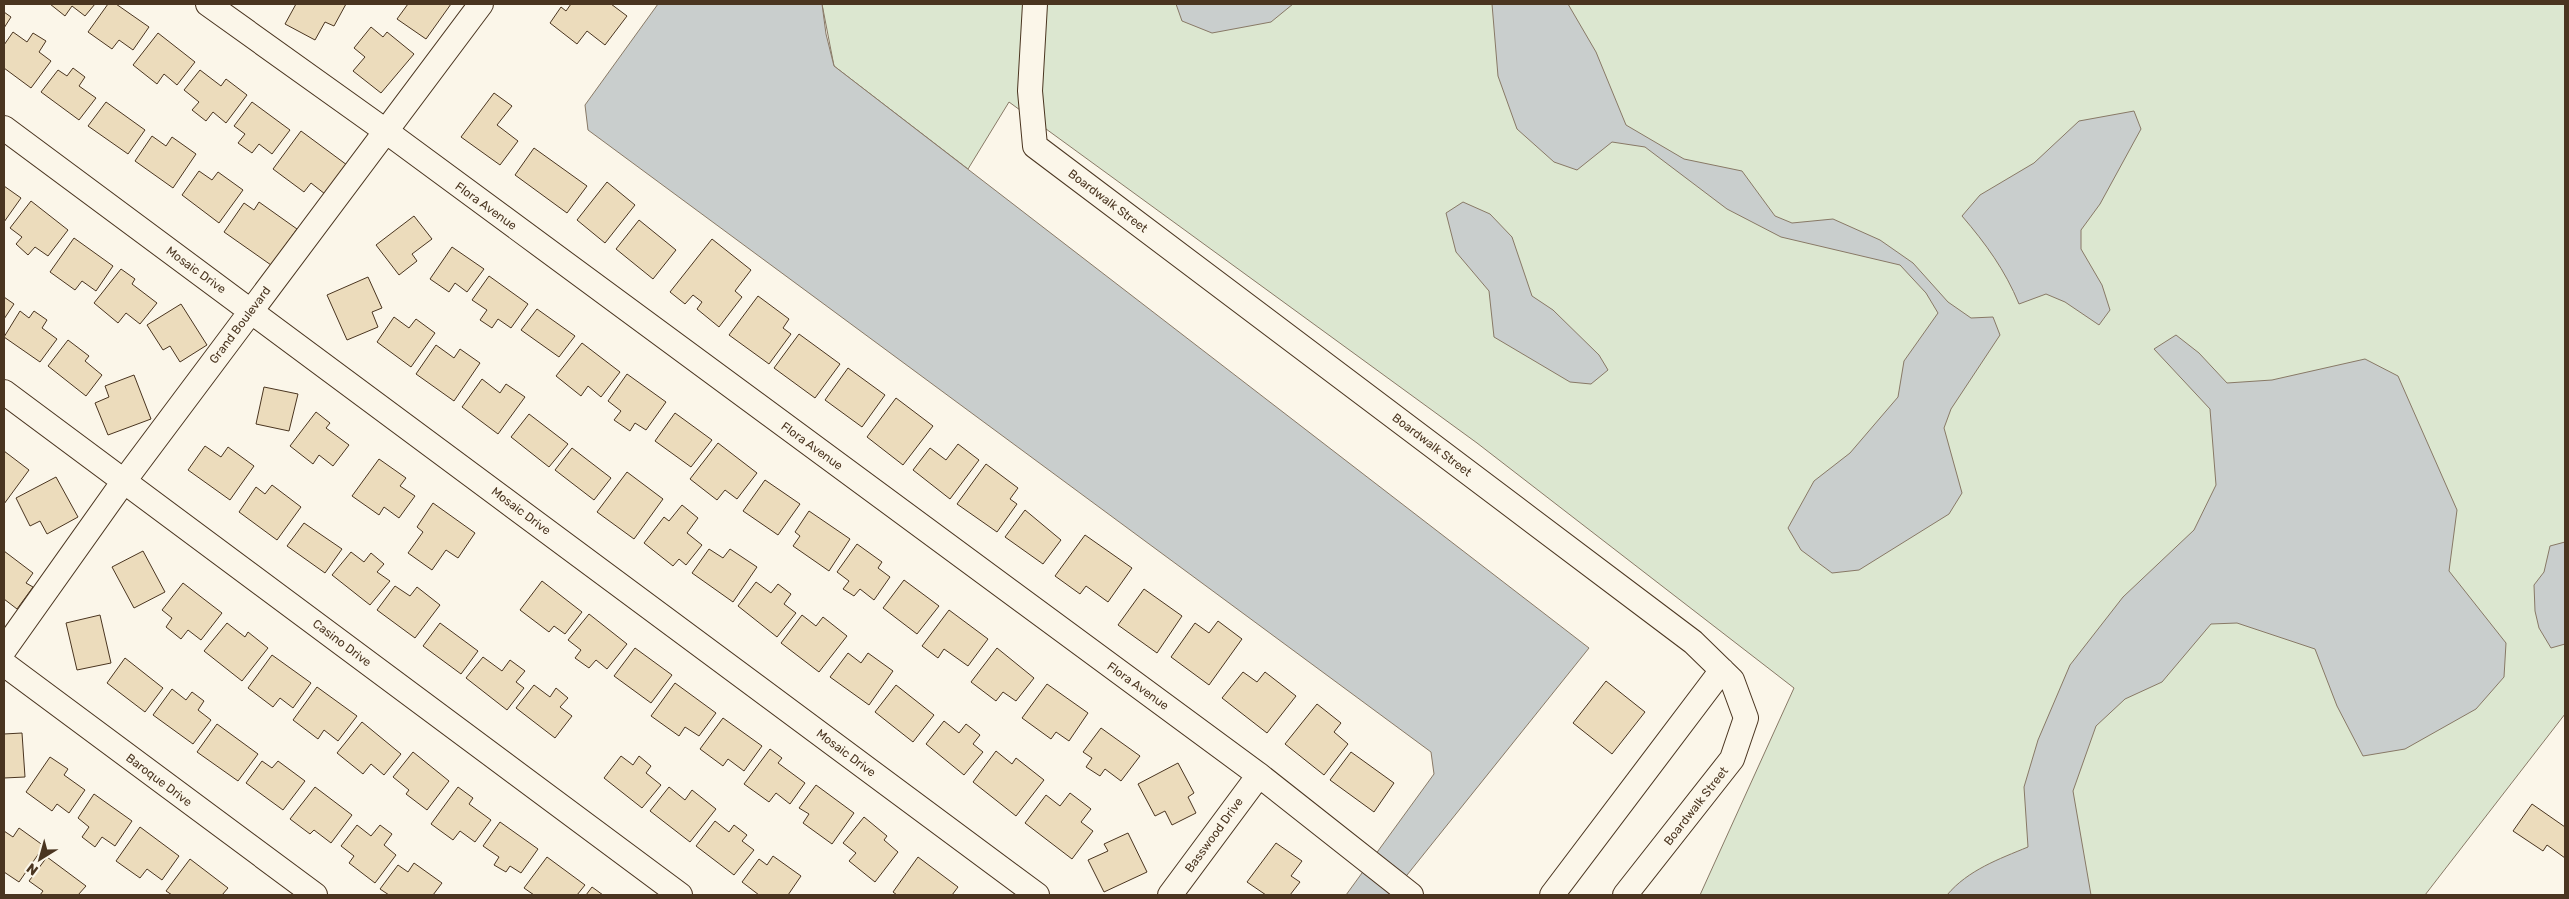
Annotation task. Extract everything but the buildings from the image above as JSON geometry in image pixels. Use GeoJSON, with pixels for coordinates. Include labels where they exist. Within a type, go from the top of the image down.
{"type":"FeatureCollection","features":[{"type":"Feature","properties":{"kind":"street","name":"Grand Boulevard"},"geometry":{"type":"LineString","coordinates":[[4,650],[124,481],[481,4]]}},
{"type":"Feature","properties":{"kind":"street","name":"Boardwalk Street"},"geometry":{"type":"LineString","coordinates":[[1035,4],[1030,91],[1035,146],[1693,642],[1732,680],[1746,718],[1732,759],[1626,895]]}},
{"type":"Feature","properties":{"kind":"street","name":"Flora Avenue"},"geometry":{"type":"LineString","coordinates":[[217,6],[1258,775],[1411,895]]}},
{"type":"Feature","properties":{"kind":"street","name":"Mosaic Drive"},"geometry":{"type":"LineString","coordinates":[[4,128],[1037,895]]}},
{"type":"Feature","properties":{"kind":"street","name":"Casino Drive"},"geometry":{"type":"LineString","coordinates":[[4,392],[680,895]]}},
{"type":"Feature","properties":{"kind":"street","name":"Baroque Drive"},"geometry":{"type":"LineString","coordinates":[[4,664],[315,895]]}},
{"type":"Feature","properties":{"kind":"street"},"geometry":{"type":"LineString","coordinates":[[1552,895],[1722,670]]}},
{"type":"Feature","properties":{"kind":"street","name":"Basswood Drive"},"geometry":{"type":"LineString","coordinates":[[1170,895],[1258,775]]}},
{"type":"Feature","properties":{"kind":"green space"},"geometry":{"type":"Polygon","coordinates":[[[822,4],[2565,4],[2565,714],[2425,895],[1700,895],[1794,688],[1477,443],[1009,102],[968,169],[834,66],[822,4]]]}},
{"type":"Feature","properties":{"kind":"shaded area"},"geometry":{"type":"Polygon","coordinates":[[[658,4],[822,4],[826,34],[834,66],[1589,648],[1391,895],[1346,895],[1434,774],[1431,752],[588,130],[585,105],[658,4]]]}},
{"type":"Feature","properties":{"kind":"shaded area"},"geometry":{"type":"Polygon","coordinates":[[[1176,4],[1293,4],[1271,22],[1212,33],[1182,21],[1176,4]]]}},
{"type":"Feature","properties":{"kind":"shaded area"},"geometry":{"type":"Polygon","coordinates":[[[1492,4],[1568,4],[1596,52],[1626,125],[1684,159],[1742,171],[1775,216],[1792,223],[1833,219],[1880,240],[1913,263],[1948,302],[1971,318],[1993,317],[2000,335],[1951,409],[1944,428],[1962,493],[1949,514],[1859,570],[1832,573],[1801,550],[1788,528],[1814,481],[1850,453],[1898,397],[1904,361],[1938,313],[1926,293],[1900,265],[1781,237],[1727,209],[1645,147],[1612,142],[1577,170],[1554,162],[1517,129],[1498,76],[1492,4]]]}},
{"type":"Feature","properties":{"kind":"shaded area"},"geometry":{"type":"Polygon","coordinates":[[[2134,111],[2141,129],[2100,204],[2081,230],[2081,249],[2102,285],[2110,310],[2099,325],[2065,302],[2046,294],[2019,304],[2008,280],[1994,258],[1962,216],[1980,195],[2034,163],[2079,121],[2134,111]]]}},
{"type":"Feature","properties":{"kind":"shaded area"},"geometry":{"type":"Polygon","coordinates":[[[1463,202],[1490,214],[1512,237],[1532,296],[1553,310],[1599,355],[1608,370],[1591,384],[1570,382],[1494,337],[1489,291],[1456,252],[1446,213],[1463,202]]]}},
{"type":"Feature","properties":{"kind":"shaded area"},"geometry":{"type":"Polygon","coordinates":[[[2176,335],[2199,353],[2227,383],[2272,380],[2365,359],[2398,376],[2457,510],[2449,571],[2506,643],[2504,677],[2476,709],[2405,749],[2363,756],[2337,706],[2315,649],[2237,623],[2211,624],[2162,682],[2125,699],[2096,726],[2073,791],[2091,895],[1947,895],[1955,886],[1974,872],[2028,847],[2024,787],[2038,740],[2070,665],[2123,597],[2194,530],[2216,485],[2210,409],[2154,349],[2176,335]]]}},
{"type":"Feature","properties":{"kind":"shaded area"},"geometry":{"type":"Polygon","coordinates":[[[2565,542],[2565,644],[2551,648],[2539,628],[2535,611],[2534,585],[2544,572],[2550,546],[2565,542]]]}}]}
